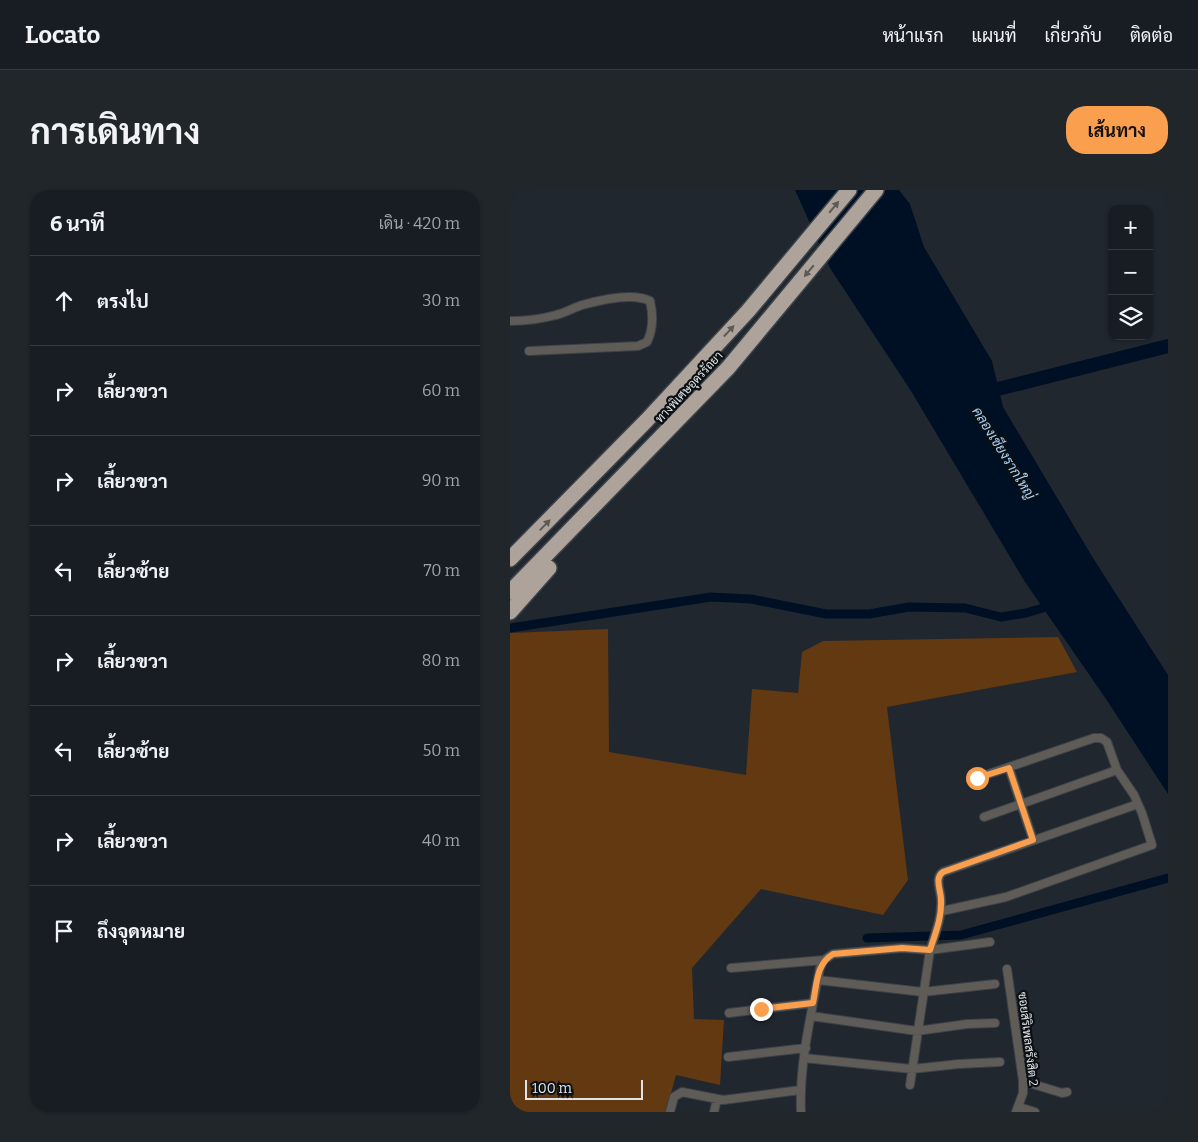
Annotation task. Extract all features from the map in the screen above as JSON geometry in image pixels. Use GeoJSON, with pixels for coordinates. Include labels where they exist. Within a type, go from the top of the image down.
{"type":"FeatureCollection","features":[{"type":"Feature","properties":{"kind":"highway","name":"ทางพิเศษอุดรรัถยา"},"geometry":{"type":"LineString","coordinates":[[510,559],[647,420],[748,311],[849,190]]}},
{"type":"Feature","properties":{"kind":"highway","name":"ทางพิเศษอุดรรัถยา"},"geometry":{"type":"LineString","coordinates":[[510,592],[728,368],[876,190]]}},
{"type":"Feature","properties":{"kind":"highway"},"geometry":{"type":"LineString","coordinates":[[510,612],[532,585],[664,448],[695,412],[728,368]]}},
{"type":"Feature","properties":{"kind":"street"},"geometry":{"type":"LineString","coordinates":[[510,321],[558,315],[603,300],[642,297],[650,301],[652,310],[650,336],[647,342],[638,346],[529,351]]}},
{"type":"Feature","properties":{"kind":"street"},"geometry":{"type":"LineString","coordinates":[[942,911],[1006,897],[1152,845],[1138,804],[1117,770],[1106,742],[1101,738],[1094,738],[977,778]]}},
{"type":"Feature","properties":{"kind":"street"},"geometry":{"type":"LineString","coordinates":[[1009,768],[1033,840]]}},
{"type":"Feature","properties":{"kind":"street"},"geometry":{"type":"LineString","coordinates":[[984,817],[1117,770]]}},
{"type":"Feature","properties":{"kind":"street"},"geometry":{"type":"LineString","coordinates":[[910,1085],[930,950],[942,911],[939,875],[1138,804]]}},
{"type":"Feature","properties":{"kind":"street"},"geometry":{"type":"LineString","coordinates":[[731,968],[824,960],[833,954],[902,948],[930,950],[990,942]]}},
{"type":"Feature","properties":{"kind":"street"},"geometry":{"type":"LineString","coordinates":[[802,1112],[800,1090],[804,1058],[820,968],[824,960]]}},
{"type":"Feature","properties":{"kind":"street","name":"ซอยสิริเพลสรังสิต 2"},"geometry":{"type":"LineString","coordinates":[[1007,969],[1023,1080],[1023,1093],[1017,1109]]}},
{"type":"Feature","properties":{"kind":"street"},"geometry":{"type":"LineString","coordinates":[[818,980],[923,992],[995,984]]}},
{"type":"Feature","properties":{"kind":"street"},"geometry":{"type":"LineString","coordinates":[[729,1013],[813,1003]]}},
{"type":"Feature","properties":{"kind":"street"},"geometry":{"type":"LineString","coordinates":[[811,1016],[917,1031],[967,1024],[995,1023]]}},
{"type":"Feature","properties":{"kind":"street"},"geometry":{"type":"LineString","coordinates":[[728,1057],[806,1048]]}},
{"type":"Feature","properties":{"kind":"street"},"geometry":{"type":"LineString","coordinates":[[804,1058],[912,1069],[1000,1062]]}},
{"type":"Feature","properties":{"kind":"street"},"geometry":{"type":"LineString","coordinates":[[1023,1080],[1062,1093],[1067,1092]]}},
{"type":"Feature","properties":{"kind":"street"},"geometry":{"type":"LineString","coordinates":[[670,1112],[674,1097],[682,1092],[723,1100],[800,1090]]}},
{"type":"Feature","properties":{"kind":"street"},"geometry":{"type":"LineString","coordinates":[[714,1112],[717,1100]]}},
{"type":"Feature","properties":{"kind":"street"},"geometry":{"type":"LineString","coordinates":[[1017,1109],[1035,1112]]}},
{"type":"Feature","properties":{"kind":"shaded area"},"geometry":{"type":"Polygon","coordinates":[[[608,629],[609,752],[746,775],[752,689],[798,693],[802,652],[823,641],[1058,637],[1077,672],[887,707],[908,880],[883,915],[761,889],[692,968],[694,1019],[724,1020],[720,1085],[676,1075],[666,1112],[510,1112],[510,633],[608,629]]]}},
{"type":"Feature","properties":{"kind":"water","name":"คลองเชียงรากใหญ่"},"geometry":{"type":"Polygon","coordinates":[[[795,190],[899,190],[910,204],[924,247],[992,361],[1003,407],[1093,558],[1168,675],[1168,794],[1106,699],[1025,582],[911,391],[830,268],[795,190]]]}},
{"type":"Feature","properties":{"kind":"waterway"},"geometry":{"type":"LineString","coordinates":[[982,393],[1168,346]]}},
{"type":"Feature","properties":{"kind":"waterway"},"geometry":{"type":"LineString","coordinates":[[510,628],[711,597],[751,599],[826,614],[869,614],[909,607],[965,608],[1001,617],[1026,613],[1053,605]]}},
{"type":"Feature","properties":{"kind":"waterway"},"geometry":{"type":"LineString","coordinates":[[867,938],[961,935],[1168,878]]}},
{"type":"Feature","properties":{"kind":"route"},"geometry":{"type":"LineString","coordinates":[[761,1009],[813,1003],[820,968],[824,960],[833,954],[902,948],[930,950],[942,911],[939,875],[1033,840],[1009,768],[977,778]]}}]}
